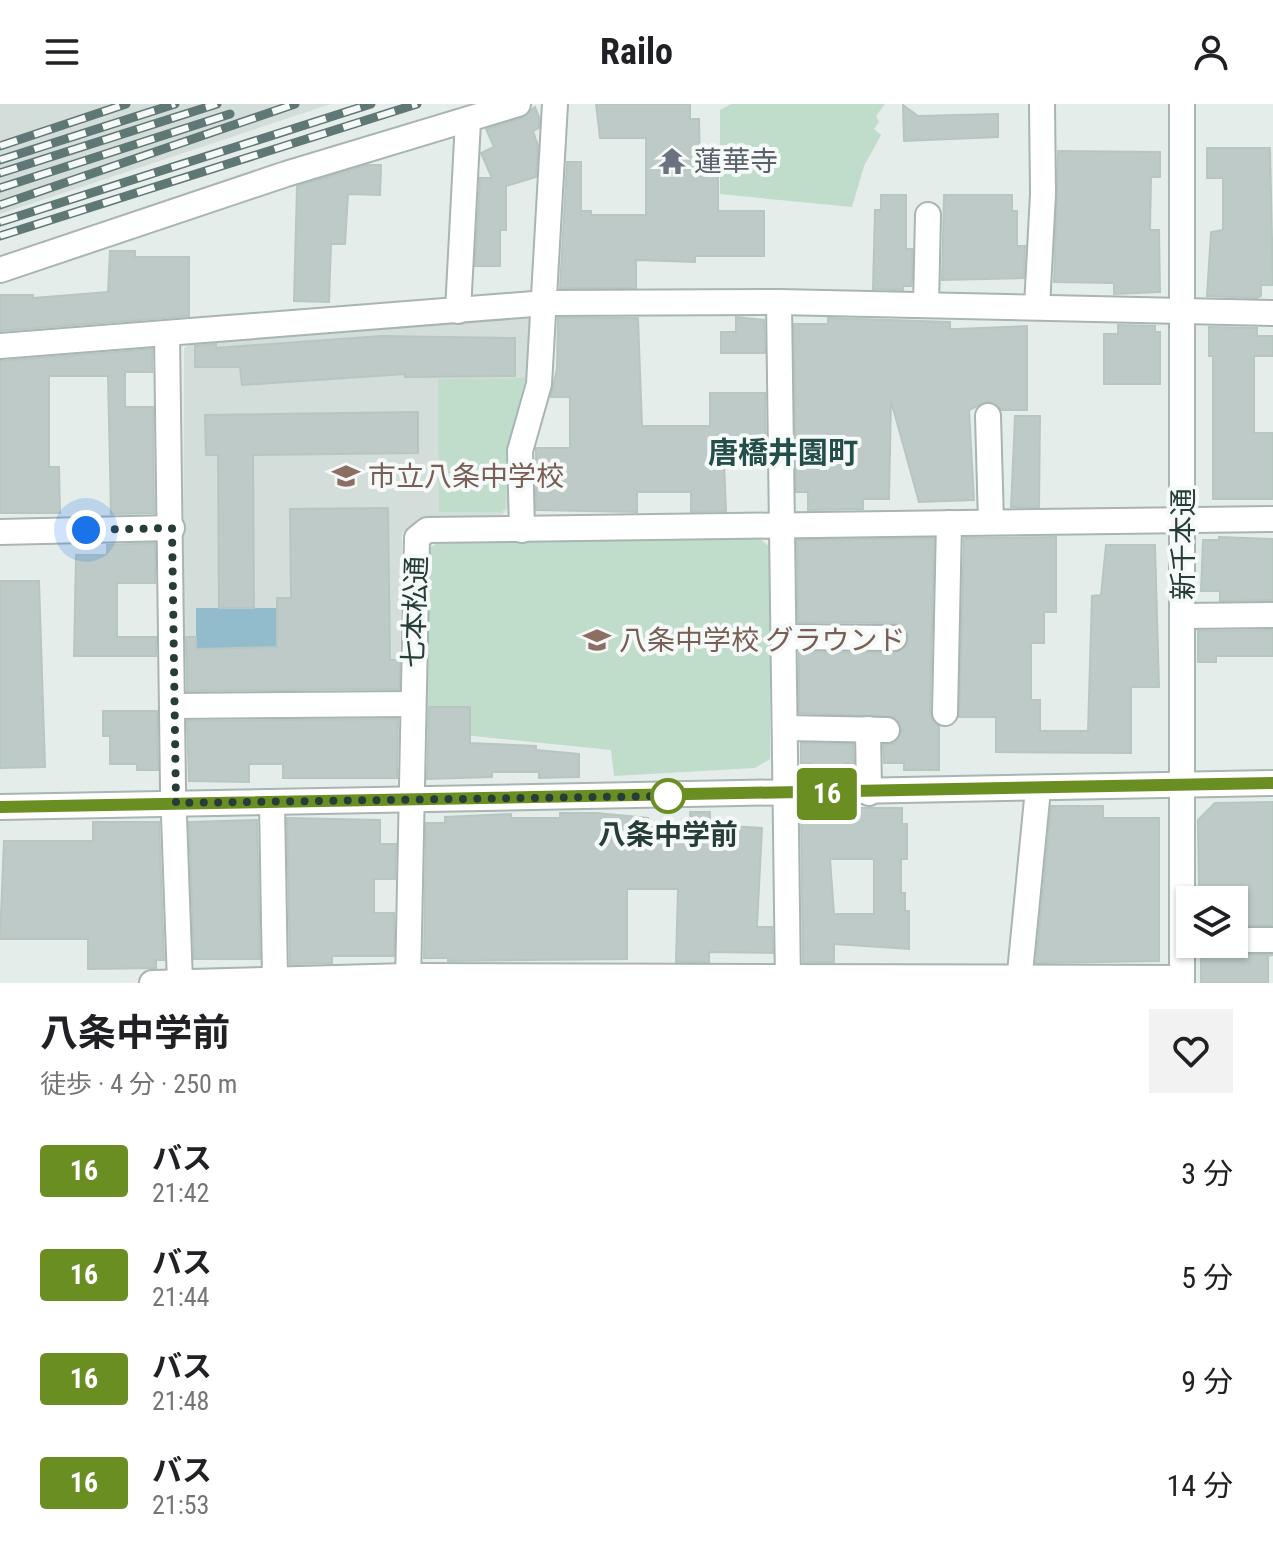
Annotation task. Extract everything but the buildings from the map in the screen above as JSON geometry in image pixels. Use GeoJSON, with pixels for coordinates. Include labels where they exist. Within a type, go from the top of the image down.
{"type":"FeatureCollection","features":[{"type":"Feature","properties":{"kind":"street"},"geometry":{"type":"LineString","coordinates":[[0,270],[286,174],[518,104]]}},
{"type":"Feature","properties":{"kind":"street"},"geometry":{"type":"LineString","coordinates":[[522,530],[520,451],[539,384],[555,104]]}},
{"type":"Feature","properties":{"kind":"street"},"geometry":{"type":"LineString","coordinates":[[1037,307],[1043,194],[1042,104]]}},
{"type":"Feature","properties":{"kind":"street","name":"新千本通"},"geometry":{"type":"LineString","coordinates":[[1182,104],[1185,886]]}},
{"type":"Feature","properties":{"kind":"street"},"geometry":{"type":"LineString","coordinates":[[458,311],[468,121]]}},
{"type":"Feature","properties":{"kind":"street"},"geometry":{"type":"LineString","coordinates":[[926,305],[928,215]]}},
{"type":"Feature","properties":{"kind":"street"},"geometry":{"type":"LineString","coordinates":[[779,302],[788,980]]}},
{"type":"Feature","properties":{"kind":"street"},"geometry":{"type":"LineString","coordinates":[[0,346],[546,303],[779,302],[1273,313]]}},
{"type":"Feature","properties":{"kind":"street"},"geometry":{"type":"LineString","coordinates":[[167,334],[180,982]]}},
{"type":"Feature","properties":{"kind":"street"},"geometry":{"type":"LineString","coordinates":[[988,416],[991,522]]}},
{"type":"Feature","properties":{"kind":"street","name":"七本松通"},"geometry":{"type":"LineString","coordinates":[[408,980],[417,538],[427,530],[1273,519]]}},
{"type":"Feature","properties":{"kind":"street"},"geometry":{"type":"LineString","coordinates":[[945,713],[949,523]]}},
{"type":"Feature","properties":{"kind":"street"},"geometry":{"type":"LineString","coordinates":[[0,532],[172,528]]}},
{"type":"Feature","properties":{"kind":"street"},"geometry":{"type":"LineString","coordinates":[[1183,616],[1273,615]]}},
{"type":"Feature","properties":{"kind":"street"},"geometry":{"type":"LineString","coordinates":[[785,637],[894,638]]}},
{"type":"Feature","properties":{"kind":"street"},"geometry":{"type":"LineString","coordinates":[[173,706],[413,704]]}},
{"type":"Feature","properties":{"kind":"street"},"geometry":{"type":"LineString","coordinates":[[786,728],[878,729],[869,793]]}},
{"type":"Feature","properties":{"kind":"street"},"geometry":{"type":"LineString","coordinates":[[0,807],[785,795],[1273,783]]}},
{"type":"Feature","properties":{"kind":"street"},"geometry":{"type":"LineString","coordinates":[[1019,981],[1038,789]]}},
{"type":"Feature","properties":{"kind":"street"},"geometry":{"type":"LineString","coordinates":[[272,802],[275,980]]}},
{"type":"Feature","properties":{"kind":"street"},"geometry":{"type":"LineString","coordinates":[[1248,940],[1273,940]]}},
{"type":"Feature","properties":{"kind":"street","name":"新千本通"},"geometry":{"type":"LineString","coordinates":[[1182,981],[1184,958]]}},
{"type":"Feature","properties":{"kind":"street"},"geometry":{"type":"LineString","coordinates":[[152,983],[275,980],[1182,981]]}},
{"type":"Feature","properties":{"kind":"shaded area"},"geometry":{"type":"Polygon","coordinates":[[[0,104],[331,104],[0,214],[0,104]]]}},
{"type":"Feature","properties":{"kind":"shaded area","name":"市立八条中学校"},"geometry":{"type":"Polygon","coordinates":[[[524,316],[534,322],[531,365],[509,443],[508,509],[501,516],[419,518],[402,533],[400,660],[183,660],[184,348],[195,341],[524,316]]]}},
{"type":"Feature","properties":{"kind":"green space"},"geometry":{"type":"Polygon","coordinates":[[[731,104],[885,104],[876,116],[879,122],[874,129],[881,135],[864,166],[852,207],[720,194],[720,110],[731,104]]]}},
{"type":"Feature","properties":{"kind":"green space"},"geometry":{"type":"Polygon","coordinates":[[[525,378],[509,443],[505,508],[501,512],[439,512],[438,379],[525,378]]]}},
{"type":"Feature","properties":{"kind":"green space","name":"八条中学校 グラウンド"},"geometry":{"type":"Polygon","coordinates":[[[759,538],[770,547],[770,759],[755,768],[614,776],[611,750],[424,731],[426,550],[439,542],[759,538]]]}},
{"type":"Feature","properties":{"kind":"water"},"geometry":{"type":"Polygon","coordinates":[[[196,608],[277,608],[277,647],[196,649],[196,608]]]}},
{"type":"Feature","properties":{"kind":"railway"},"geometry":{"type":"LineString","coordinates":[[0,146],[126,104]]}},
{"type":"Feature","properties":{"kind":"railway"},"geometry":{"type":"LineString","coordinates":[[0,160],[175,104]]}},
{"type":"Feature","properties":{"kind":"railway"},"geometry":{"type":"LineString","coordinates":[[0,173],[217,104]]}},
{"type":"Feature","properties":{"kind":"railway"},"geometry":{"type":"LineString","coordinates":[[0,205],[295,104]]}},
{"type":"Feature","properties":{"kind":"railway"},"geometry":{"type":"LineString","coordinates":[[0,222],[371,104]]}},
{"type":"Feature","properties":{"kind":"railway"},"geometry":{"type":"LineString","coordinates":[[0,236],[417,104]]}},
{"type":"Feature","properties":{"kind":"railway"},"geometry":{"type":"LineString","coordinates":[[0,188],[230,114]]}},
{"type":"Feature","properties":{"kind":"bus line","name":"16"},"geometry":{"type":"LineString","coordinates":[[0,807],[785,795],[1273,783]]}},
{"type":"Feature","properties":{"kind":"place","name":"蓮華寺"},"geometry":{"type":"Point","coordinates":[672,161]}},
{"type":"Feature","properties":{"kind":"place","name":"市立八条中学校"},"geometry":{"type":"Point","coordinates":[346,476]}},
{"type":"Feature","properties":{"kind":"place","name":"八条中学校 グラウンド"},"geometry":{"type":"Point","coordinates":[597,640]}},
{"type":"Feature","properties":{"kind":"place","name":"八条中学前"},"geometry":{"type":"Point","coordinates":[668,796]}},
{"type":"Feature","properties":{"kind":"district","name":"唐橋井園町"},"geometry":{"type":"Point","coordinates":[783,452]}},
{"type":"Feature","properties":{"kind":"route"},"geometry":{"type":"LineString","coordinates":[[86,530],[172,528],[173,789],[176,803],[668,796]]}}]}
